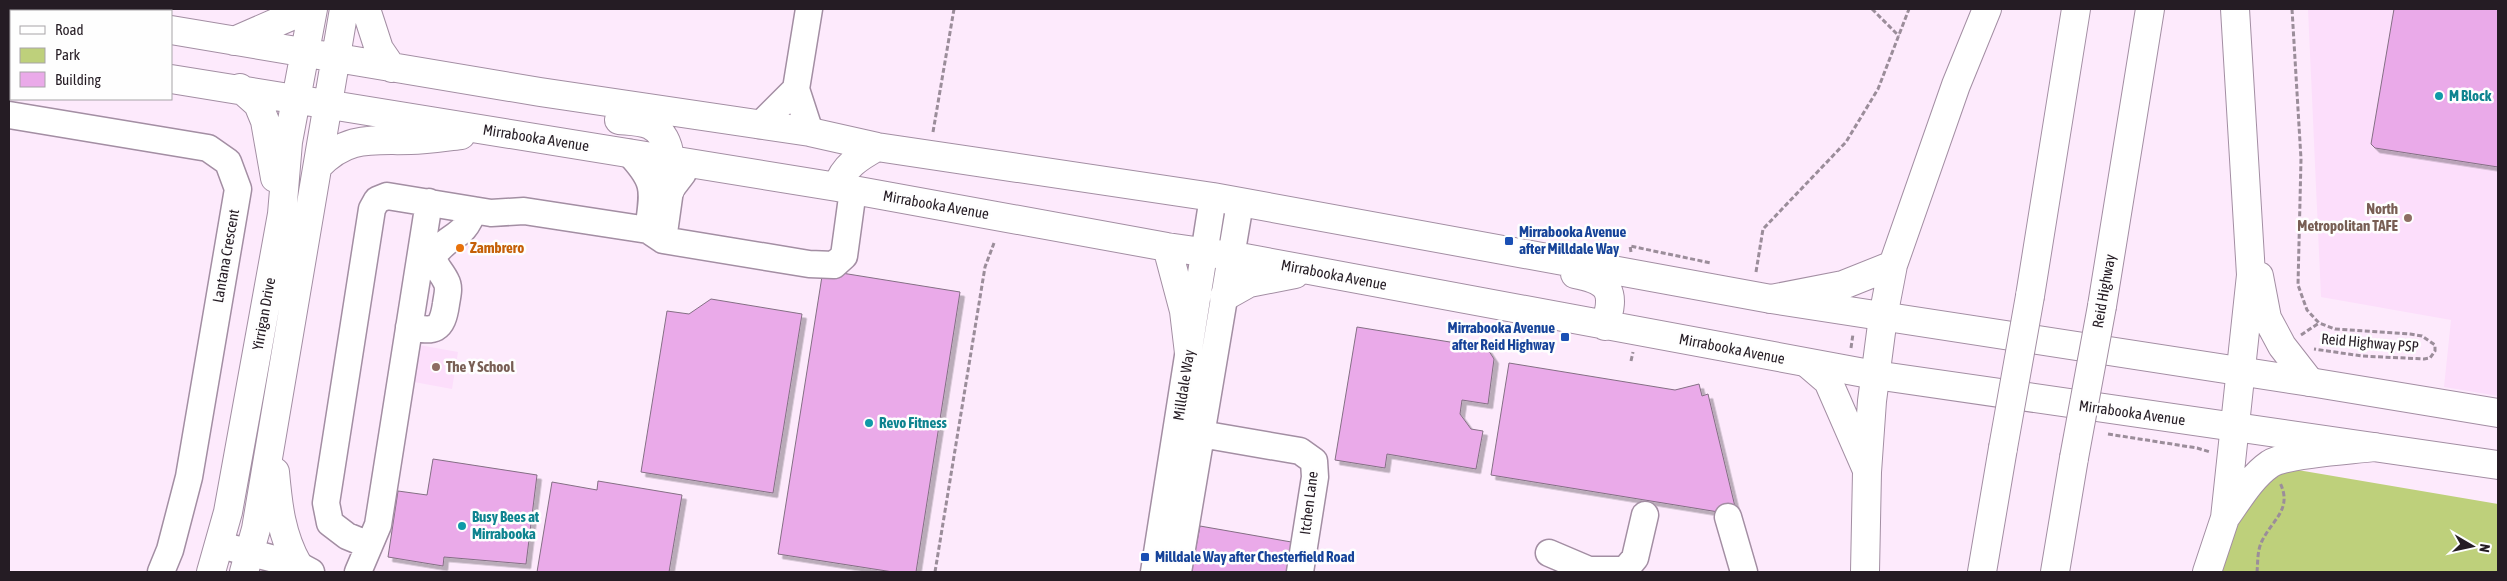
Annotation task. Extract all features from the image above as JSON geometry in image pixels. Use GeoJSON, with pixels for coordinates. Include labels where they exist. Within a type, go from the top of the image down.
{"type":"FeatureCollection","features":[{"type":"Feature","properties":{"kind":"main road"},"geometry":{"type":"LineString","coordinates":[[234,41],[296,14],[302,9]]}},
{"type":"Feature","properties":{"kind":"main road","name":"Yirrigan Drive"},"geometry":{"type":"LineString","coordinates":[[229,564],[228,512],[282,214],[288,142],[313,9]]}},
{"type":"Feature","properties":{"kind":"main road","name":"Yirrigan Drive"},"geometry":{"type":"LineString","coordinates":[[229,564],[272,433],[344,9]]}},
{"type":"Feature","properties":{"kind":"main road"},"geometry":{"type":"LineString","coordinates":[[366,9],[379,49],[392,68]]}},
{"type":"Feature","properties":{"kind":"main road"},"geometry":{"type":"LineString","coordinates":[[1865,572],[1867,472],[1863,373],[1883,317],[1893,265],[1956,85],[1987,9]]}},
{"type":"Feature","properties":{"kind":"main road"},"geometry":{"type":"LineString","coordinates":[[1982,572],[2030,296],[2076,9]]}},
{"type":"Feature","properties":{"kind":"main road","name":"Reid Highway"},"geometry":{"type":"LineString","coordinates":[[2055,572],[2102,306],[2150,9]]}},
{"type":"Feature","properties":{"kind":"main road"},"geometry":{"type":"LineString","coordinates":[[2207,572],[2225,518],[2239,372],[2251,275],[2235,9]]}},
{"type":"Feature","properties":{"kind":"main road"},"geometry":{"type":"LineString","coordinates":[[172,30],[304,54],[540,92],[810,132],[877,147],[1213,197],[1771,299],[2310,382],[2498,413]]}},
{"type":"Feature","properties":{"kind":"main road","name":"Mirrabooka Avenue"},"geometry":{"type":"LineString","coordinates":[[172,79],[240,88],[845,188],[1167,247],[1230,255],[1863,373],[2498,465]]}},
{"type":"Feature","properties":{"kind":"main road"},"geometry":{"type":"LineString","coordinates":[[240,88],[258,104],[265,121],[282,214]]}},
{"type":"Feature","properties":{"kind":"main road"},"geometry":{"type":"LineString","coordinates":[[540,92],[586,114],[651,126],[683,162],[670,190]]}},
{"type":"Feature","properties":{"kind":"main road"},"geometry":{"type":"LineString","coordinates":[[318,166],[339,148],[363,140],[410,140],[500,132]]}},
{"type":"Feature","properties":{"kind":"main road"},"geometry":{"type":"LineString","coordinates":[[845,188],[841,174],[850,164],[877,147]]}},
{"type":"Feature","properties":{"kind":"main road"},"geometry":{"type":"LineString","coordinates":[[2249,228],[2267,318],[2287,343],[2310,382]]}},
{"type":"Feature","properties":{"kind":"main road"},"geometry":{"type":"LineString","coordinates":[[1167,247],[1184,311],[1189,353]]}},
{"type":"Feature","properties":{"kind":"main road"},"geometry":{"type":"LineString","coordinates":[[1485,247],[1538,265],[1603,282],[1609,290],[1611,300],[1605,326]]}},
{"type":"Feature","properties":{"kind":"main road"},"geometry":{"type":"LineString","coordinates":[[1771,299],[1843,285],[1893,265]]}},
{"type":"Feature","properties":{"kind":"main road"},"geometry":{"type":"LineString","coordinates":[[1224,297],[1251,282],[1319,272]]}},
{"type":"Feature","properties":{"kind":"main road"},"geometry":{"type":"LineString","coordinates":[[1806,363],[1828,381],[1867,472]]}},
{"type":"Feature","properties":{"kind":"main road"},"geometry":{"type":"LineString","coordinates":[[272,433],[280,521],[285,539],[305,568]]}},
{"type":"Feature","properties":{"kind":"main road"},"geometry":{"type":"LineString","coordinates":[[2225,518],[2256,478],[2271,463],[2374,446]]}},
{"type":"Feature","properties":{"kind":"street"},"geometry":{"type":"LineString","coordinates":[[809,9],[796,89],[810,132]]}},
{"type":"Feature","properties":{"kind":"street"},"geometry":{"type":"LineString","coordinates":[[760,125],[796,89]]}},
{"type":"Feature","properties":{"kind":"street","name":"Lantana Crescent"},"geometry":{"type":"LineString","coordinates":[[9,115],[208,148],[228,162],[238,189],[189,477],[170,550],[161,572]]}},
{"type":"Feature","properties":{"kind":"street"},"geometry":{"type":"LineString","coordinates":[[629,153],[649,179],[653,193],[655,235]]}},
{"type":"Feature","properties":{"kind":"street"},"geometry":{"type":"LineString","coordinates":[[369,545],[347,536],[330,523],[326,503],[372,209],[377,200],[386,196],[491,213],[524,211],[810,264],[834,265],[844,256],[845,188]]}},
{"type":"Feature","properties":{"kind":"street"},"geometry":{"type":"LineString","coordinates":[[655,235],[670,190]]}},
{"type":"Feature","properties":{"kind":"street","name":"Milldale Way"},"geometry":{"type":"LineString","coordinates":[[1154,572],[1213,197]]}},
{"type":"Feature","properties":{"kind":"street"},"geometry":{"type":"LineString","coordinates":[[358,572],[378,524],[429,202]]}},
{"type":"Feature","properties":{"kind":"street","name":"Milldale Way"},"geometry":{"type":"LineString","coordinates":[[1178,572],[1240,203]]}},
{"type":"Feature","properties":{"kind":"street"},"geometry":{"type":"LineString","coordinates":[[409,327],[428,331],[436,328],[443,321],[448,288],[435,265],[433,257],[437,250],[469,224],[473,210]]}},
{"type":"Feature","properties":{"kind":"street","name":"Itchen Lane"},"geometry":{"type":"LineString","coordinates":[[1201,434],[1300,451],[1314,461],[1315,477],[1300,572]]}},
{"type":"Feature","properties":{"kind":"street"},"geometry":{"type":"LineString","coordinates":[[1550,553],[1589,570],[1630,571],[1645,515]]}},
{"type":"Feature","properties":{"kind":"street"},"geometry":{"type":"LineString","coordinates":[[1728,516],[1744,572]]}},
{"type":"Feature","properties":{"kind":"street"},"geometry":{"type":"LineString","coordinates":[[229,564],[305,568]]}},
{"type":"Feature","properties":{"kind":"path"},"geometry":{"type":"LineString","coordinates":[[942,135],[933,134],[954,9]]}},
{"type":"Feature","properties":{"kind":"path"},"geometry":{"type":"LineString","coordinates":[[1872,9],[1899,36]]}},
{"type":"Feature","properties":{"kind":"path"},"geometry":{"type":"LineString","coordinates":[[1756,272],[1763,229],[1846,142],[1878,89],[1909,9]]}},
{"type":"Feature","properties":{"kind":"path","name":"Reid Highway PSP"},"geometry":{"type":"LineString","coordinates":[[2287,343],[2362,356],[2424,359],[2430,358],[2435,351],[2434,345],[2422,336],[2388,331],[2335,329],[2319,323],[2307,310],[2298,285],[2301,159],[2292,9]]}},
{"type":"Feature","properties":{"kind":"path"},"geometry":{"type":"LineString","coordinates":[[935,572],[985,267],[994,243]]}},
{"type":"Feature","properties":{"kind":"path"},"geometry":{"type":"LineString","coordinates":[[1630,246],[1717,264]]}},
{"type":"Feature","properties":{"kind":"path"},"geometry":{"type":"LineString","coordinates":[[1746,270],[1764,273]]}},
{"type":"Feature","properties":{"kind":"path"},"geometry":{"type":"LineString","coordinates":[[1856,312],[1851,343],[1863,373]]}},
{"type":"Feature","properties":{"kind":"path"},"geometry":{"type":"LineString","coordinates":[[2287,343],[2319,323]]}},
{"type":"Feature","properties":{"kind":"path"},"geometry":{"type":"LineString","coordinates":[[2257,572],[2258,552],[2262,541],[2279,519],[2285,499],[2283,489],[2271,463]]}},
{"type":"Feature","properties":{"kind":"shaded area","name":"North Metropolitan TAFE"},"geometry":{"type":"Polygon","coordinates":[[[2308,9],[2498,9],[2498,396],[2444,387],[2451,320],[2321,297],[2308,9]]]}},
{"type":"Feature","properties":{"kind":"shaded area","name":"The Y School"},"geometry":{"type":"Polygon","coordinates":[[[419,345],[458,352],[452,389],[414,382],[419,345]]]}},
{"type":"Feature","properties":{"kind":"green space"},"geometry":{"type":"Polygon","coordinates":[[[2251,462],[2498,504],[2498,572],[2214,572],[2251,462]]]}},
{"type":"Feature","properties":{"kind":"building","name":"M Block"},"geometry":{"type":"Polygon","coordinates":[[[2394,9],[2498,9],[2498,167],[2375,148],[2371,144],[2394,9]]]}},
{"type":"Feature","properties":{"kind":"building","name":"Revo Fitness"},"geometry":{"type":"Polygon","coordinates":[[[823,270],[960,292],[916,572],[893,572],[778,554],[823,270]]]}},
{"type":"Feature","properties":{"kind":"building"},"geometry":{"type":"Polygon","coordinates":[[[711,299],[802,314],[773,493],[641,472],[667,311],[689,314],[711,299]]]}},
{"type":"Feature","properties":{"kind":"building"},"geometry":{"type":"Polygon","coordinates":[[[1357,327],[1487,348],[1494,359],[1488,404],[1462,400],[1460,414],[1471,429],[1483,431],[1476,469],[1387,454],[1385,468],[1335,460],[1357,327]]]}},
{"type":"Feature","properties":{"kind":"building"},"geometry":{"type":"Polygon","coordinates":[[[1509,363],[1675,390],[1699,384],[1702,396],[1708,394],[1737,515],[1491,475],[1509,363]]]}},
{"type":"Feature","properties":{"kind":"building","name":"Busy Bees at Mirrabooka"},"geometry":{"type":"Polygon","coordinates":[[[433,459],[537,475],[526,564],[444,557],[443,566],[388,557],[398,491],[427,495],[433,459]]]}},
{"type":"Feature","properties":{"kind":"building"},"geometry":{"type":"Polygon","coordinates":[[[598,481],[682,495],[669,572],[537,572],[552,482],[597,490],[598,481]]]}},
{"type":"Feature","properties":{"kind":"building"},"geometry":{"type":"Polygon","coordinates":[[[1200,526],[1297,543],[1292,572],[1191,572],[1200,526]]]}},
{"type":"Feature","properties":{"kind":"place","name":"M Block"},"geometry":{"type":"Point","coordinates":[2439,96]}},
{"type":"Feature","properties":{"kind":"place","name":"North Metropolitan TAFE"},"geometry":{"type":"Point","coordinates":[2408,218]}},
{"type":"Feature","properties":{"kind":"place","name":"Mirrabooka Avenue after Milldale Way"},"geometry":{"type":"Point","coordinates":[1509,241]}},
{"type":"Feature","properties":{"kind":"place","name":"Zambrero"},"geometry":{"type":"Point","coordinates":[460,248]}},
{"type":"Feature","properties":{"kind":"place","name":"Mirrabooka Avenue after Reid Highway"},"geometry":{"type":"Point","coordinates":[1565,337]}},
{"type":"Feature","properties":{"kind":"place","name":"The Y School"},"geometry":{"type":"Point","coordinates":[436,367]}},
{"type":"Feature","properties":{"kind":"place","name":"Revo Fitness"},"geometry":{"type":"Point","coordinates":[869,423]}},
{"type":"Feature","properties":{"kind":"place","name":"Busy Bees at Mirrabooka"},"geometry":{"type":"Point","coordinates":[462,526]}},
{"type":"Feature","properties":{"kind":"place","name":"Milldale Way after Chesterfield Road"},"geometry":{"type":"Point","coordinates":[1145,557]}}]}
